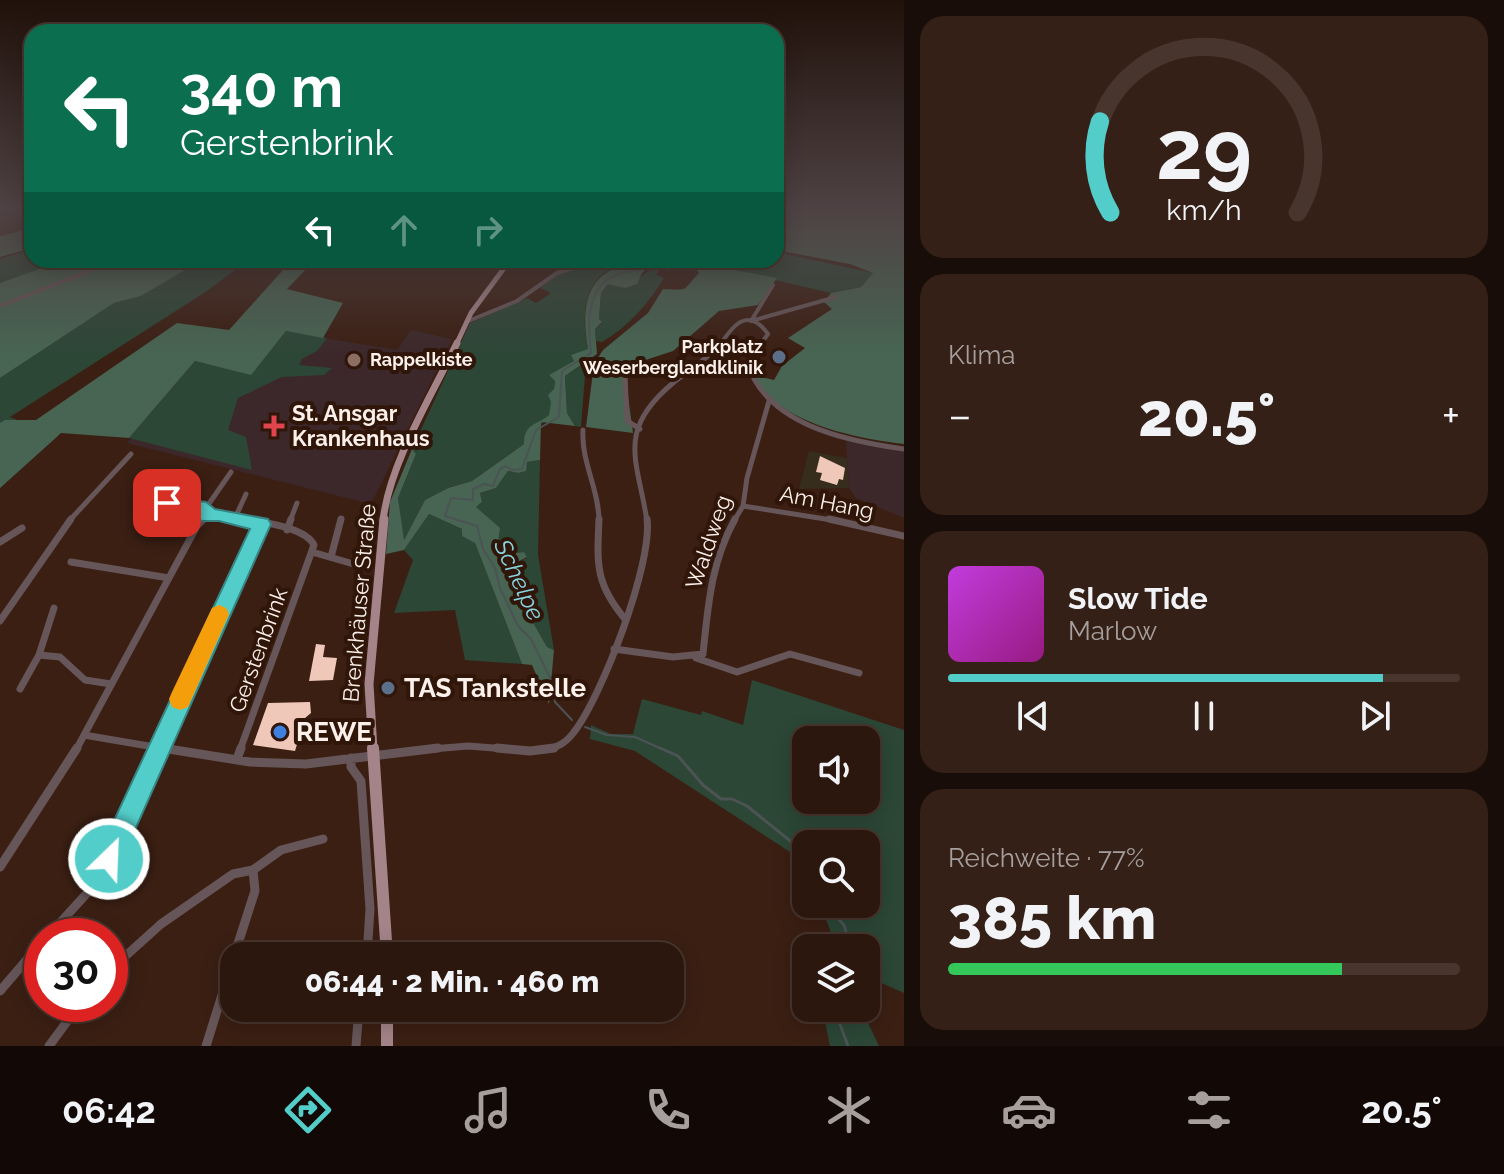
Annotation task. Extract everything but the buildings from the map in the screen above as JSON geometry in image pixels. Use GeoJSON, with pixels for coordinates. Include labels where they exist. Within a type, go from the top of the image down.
{"type":"FeatureCollection","features":[{"type":"Feature","properties":{"kind":"main road","name":"Brenkhäuser Straße"},"geometry":{"type":"LineString","coordinates":[[386,942],[370,663],[385,504],[405,452],[466,322],[480,297],[504,268]]}},
{"type":"Feature","properties":{"kind":"main road"},"geometry":{"type":"LineString","coordinates":[[387,1022],[387,1046]]}},
{"type":"Feature","properties":{"kind":"street"},"geometry":{"type":"LineString","coordinates":[[0,306],[97,268]]}},
{"type":"Feature","properties":{"kind":"street"},"geometry":{"type":"LineString","coordinates":[[466,322],[517,301],[557,273],[573,268]]}},
{"type":"Feature","properties":{"kind":"street"},"geometry":{"type":"LineString","coordinates":[[751,321],[773,285]]}},
{"type":"Feature","properties":{"kind":"street"},"geometry":{"type":"LineString","coordinates":[[84,735],[237,759],[308,764],[470,746],[543,751],[562,746],[582,717],[614,649],[648,535],[634,460],[640,429],[653,402],[668,385],[716,350],[737,322],[751,321],[836,297]]}},
{"type":"Feature","properties":{"kind":"street"},"geometry":{"type":"LineString","coordinates":[[751,321],[761,325],[768,337],[751,355],[747,370],[754,387],[769,401],[827,432],[904,449]]}},
{"type":"Feature","properties":{"kind":"street"},"geometry":{"type":"LineString","coordinates":[[625,375],[627,421],[630,426],[640,429]]}},
{"type":"Feature","properties":{"kind":"street","name":"Waldweg"},"geometry":{"type":"LineString","coordinates":[[696,658],[703,654],[705,645],[710,581],[725,537],[743,506],[747,478],[769,401]]}},
{"type":"Feature","properties":{"kind":"street"},"geometry":{"type":"LineString","coordinates":[[583,430],[582,450],[599,510],[596,555],[600,580],[603,590],[625,619]]}},
{"type":"Feature","properties":{"kind":"street"},"geometry":{"type":"LineString","coordinates":[[0,621],[75,513],[131,454]]}},
{"type":"Feature","properties":{"kind":"street"},"geometry":{"type":"LineString","coordinates":[[0,867],[38,814],[197,526],[231,472]]}},
{"type":"Feature","properties":{"kind":"street"},"geometry":{"type":"LineString","coordinates":[[183,478],[167,503],[287,530],[311,539],[314,545],[312,552],[357,565]]}},
{"type":"Feature","properties":{"kind":"street"},"geometry":{"type":"LineString","coordinates":[[235,518],[246,494]]}},
{"type":"Feature","properties":{"kind":"street"},"geometry":{"type":"LineString","coordinates":[[287,530],[297,503]]}},
{"type":"Feature","properties":{"kind":"street","name":"Am Hang"},"geometry":{"type":"LineString","coordinates":[[743,506],[811,515],[904,536]]}},
{"type":"Feature","properties":{"kind":"street"},"geometry":{"type":"LineString","coordinates":[[331,557],[341,519]]}},
{"type":"Feature","properties":{"kind":"street"},"geometry":{"type":"LineString","coordinates":[[64,918],[100,879],[261,524]]}},
{"type":"Feature","properties":{"kind":"street"},"geometry":{"type":"LineString","coordinates":[[0,542],[22,528]]}},
{"type":"Feature","properties":{"kind":"street","name":"Gerstenbrink"},"geometry":{"type":"LineString","coordinates":[[237,759],[312,552]]}},
{"type":"Feature","properties":{"kind":"street"},"geometry":{"type":"LineString","coordinates":[[71,562],[169,578]]}},
{"type":"Feature","properties":{"kind":"street"},"geometry":{"type":"LineString","coordinates":[[20,689],[39,655],[54,608]]}},
{"type":"Feature","properties":{"kind":"street"},"geometry":{"type":"LineString","coordinates":[[614,649],[651,652],[687,660],[696,658],[737,672],[790,654],[859,673]]}},
{"type":"Feature","properties":{"kind":"street"},"geometry":{"type":"LineString","coordinates":[[39,655],[56,655],[66,659],[77,676],[87,681],[111,684]]}},
{"type":"Feature","properties":{"kind":"street"},"geometry":{"type":"LineString","coordinates":[[351,758],[351,767],[361,781],[370,909],[368,942]]}},
{"type":"Feature","properties":{"kind":"street"},"geometry":{"type":"LineString","coordinates":[[128,954],[187,903],[233,874],[253,870],[281,850],[323,839]]}},
{"type":"Feature","properties":{"kind":"street"},"geometry":{"type":"LineString","coordinates":[[239,942],[255,891],[253,870]]}},
{"type":"Feature","properties":{"kind":"street"},"geometry":{"type":"LineString","coordinates":[[0,991],[24,963]]}},
{"type":"Feature","properties":{"kind":"street"},"geometry":{"type":"LineString","coordinates":[[206,1046],[220,1001]]}},
{"type":"Feature","properties":{"kind":"street"},"geometry":{"type":"LineString","coordinates":[[49,1046],[67,1022]]}},
{"type":"Feature","properties":{"kind":"street"},"geometry":{"type":"LineString","coordinates":[[356,1046],[358,1022]]}},
{"type":"Feature","properties":{"kind":"shaded area","name":"St. Ansgar Krankenhaus"},"geometry":{"type":"Polygon","coordinates":[[[411,330],[452,339],[371,504],[127,443],[195,361],[251,374],[323,338],[397,350],[411,330]]]}},
{"type":"Feature","properties":{"kind":"shaded area"},"geometry":{"type":"Polygon","coordinates":[[[846,441],[904,451],[904,518],[856,498],[849,488],[846,441]]]}},
{"type":"Feature","properties":{"kind":"shaded area"},"geometry":{"type":"Polygon","coordinates":[[[809,451],[847,458],[849,488],[799,489],[809,451]]]}},
{"type":"Feature","properties":{"kind":"green space"},"geometry":{"type":"Polygon","coordinates":[[[24,257],[24,268],[42,270],[0,283],[0,259],[24,257]]]}},
{"type":"Feature","properties":{"kind":"green space"},"geometry":{"type":"Polygon","coordinates":[[[784,257],[798,257],[873,273],[861,287],[831,293],[723,268],[784,268],[784,257]]]}},
{"type":"Feature","properties":{"kind":"green space"},"geometry":{"type":"Polygon","coordinates":[[[812,257],[904,257],[904,444],[853,435],[801,418],[769,398],[753,375],[774,380],[782,366],[805,348],[788,338],[832,309],[824,302],[831,293],[861,287],[873,273],[850,264],[812,257]]]}},
{"type":"Feature","properties":{"kind":"green space"},"geometry":{"type":"Polygon","coordinates":[[[42,268],[185,270],[141,296],[114,303],[0,378],[0,283],[42,268]]]}},
{"type":"Feature","properties":{"kind":"green space"},"geometry":{"type":"Polygon","coordinates":[[[237,268],[207,291],[10,417],[58,436],[0,488],[0,378],[114,303],[141,296],[184,269],[237,268]]]}},
{"type":"Feature","properties":{"kind":"green space"},"geometry":{"type":"Polygon","coordinates":[[[285,268],[307,268],[287,289],[343,303],[323,338],[286,331],[251,375],[195,361],[129,438],[61,433],[0,488],[0,423],[5,420],[36,420],[177,323],[229,330],[285,268]]]}},
{"type":"Feature","properties":{"kind":"green space"},"geometry":{"type":"Polygon","coordinates":[[[577,268],[616,268],[600,277],[589,294],[585,316],[588,349],[572,356],[575,361],[549,375],[555,381],[550,415],[524,444],[472,481],[448,488],[425,500],[403,542],[398,498],[416,454],[412,449],[470,323],[527,298],[536,303],[551,293],[540,288],[559,274],[577,268]]]}},
{"type":"Feature","properties":{"kind":"green space"},"geometry":{"type":"Polygon","coordinates":[[[648,268],[637,284],[625,288],[608,284],[601,293],[599,319],[602,322],[595,329],[597,354],[565,376],[567,413],[575,426],[541,422],[540,460],[527,462],[526,471],[508,471],[496,488],[480,493],[482,502],[476,507],[500,528],[497,549],[504,554],[524,552],[527,557],[506,568],[547,647],[554,650],[549,704],[532,665],[522,664],[475,543],[462,536],[462,529],[429,514],[404,550],[386,554],[390,502],[412,449],[416,454],[398,498],[404,540],[425,500],[448,488],[472,481],[524,444],[528,428],[549,415],[551,402],[548,395],[554,389],[555,381],[549,375],[574,361],[571,355],[588,349],[585,316],[589,295],[600,278],[612,269],[648,268]]]}},
{"type":"Feature","properties":{"kind":"green space"},"geometry":{"type":"Polygon","coordinates":[[[650,268],[671,268],[669,271],[660,269],[656,275],[664,278],[637,314],[612,336],[602,342],[596,341],[595,329],[602,323],[599,319],[601,293],[608,283],[625,288],[650,268]]]}},
{"type":"Feature","properties":{"kind":"green space"},"geometry":{"type":"Polygon","coordinates":[[[685,268],[723,268],[777,278],[758,305],[719,311],[673,351],[624,367],[633,433],[586,427],[594,364],[603,350],[648,313],[663,289],[685,288],[699,273],[696,269],[685,268]]]}},
{"type":"Feature","properties":{"kind":"green space"},"geometry":{"type":"Polygon","coordinates":[[[286,331],[327,338],[317,351],[302,359],[299,365],[332,368],[324,375],[282,377],[238,398],[228,430],[246,437],[252,470],[129,438],[195,361],[251,374],[286,331]]]}},
{"type":"Feature","properties":{"kind":"green space"},"geometry":{"type":"Polygon","coordinates":[[[591,359],[585,375],[581,427],[575,426],[567,413],[565,376],[591,359]]]}},
{"type":"Feature","properties":{"kind":"green space"},"geometry":{"type":"Polygon","coordinates":[[[540,460],[538,555],[554,650],[547,647],[518,596],[506,567],[527,558],[524,552],[504,554],[497,549],[476,507],[482,502],[480,493],[496,488],[508,471],[526,471],[526,462],[540,460]]]}},
{"type":"Feature","properties":{"kind":"green space"},"geometry":{"type":"Polygon","coordinates":[[[429,514],[462,529],[475,543],[522,664],[465,660],[455,610],[394,613],[413,560],[404,550],[429,514]]]}},
{"type":"Feature","properties":{"kind":"green space"},"geometry":{"type":"Polygon","coordinates":[[[752,680],[904,730],[904,993],[880,982],[880,934],[832,934],[825,918],[880,918],[880,830],[792,830],[792,853],[635,751],[590,739],[591,725],[611,734],[633,734],[642,699],[701,715],[702,711],[743,725],[752,680]]]}},
{"type":"Feature","properties":{"kind":"green space"},"geometry":{"type":"Polygon","coordinates":[[[825,1022],[868,1022],[879,1046],[830,1046],[825,1022]]]}},
{"type":"Feature","properties":{"kind":"waterway","name":"Schelpe"},"geometry":{"type":"LineString","coordinates":[[572,720],[555,702],[553,684],[531,639],[518,626],[500,588],[495,568],[483,549],[477,526],[445,516],[451,498],[473,500],[473,489],[484,484],[493,486],[500,469],[506,466],[512,470],[522,469],[536,430],[559,417],[562,371],[591,353],[590,311],[597,291],[615,275],[643,268]]}},
{"type":"Feature","properties":{"kind":"waterway","name":"Schelpe"},"geometry":{"type":"LineString","coordinates":[[585,727],[607,735],[635,737],[664,750]]}},
{"type":"Feature","properties":{"kind":"waterway","name":"Schelpe"},"geometry":{"type":"LineString","coordinates":[[660,748],[678,756],[703,785],[721,799],[732,799],[747,806],[792,842]]}},
{"type":"Feature","properties":{"kind":"waterway","name":"Schelpe"},"geometry":{"type":"LineString","coordinates":[[837,918],[847,934]]}},
{"type":"Feature","properties":{"kind":"waterway","name":"Schelpe"},"geometry":{"type":"LineString","coordinates":[[839,1022],[848,1046]]}},
{"type":"Feature","properties":{"kind":"slow traffic"},"geometry":{"type":"LineString","coordinates":[[180,699],[219,614]]}},
{"type":"Feature","properties":{"kind":"place","name":"Parkplatz Weserberglandklinik"},"geometry":{"type":"Point","coordinates":[779,357]}},
{"type":"Feature","properties":{"kind":"place","name":"Rappelkiste"},"geometry":{"type":"Point","coordinates":[354,360]}},
{"type":"Feature","properties":{"kind":"place","name":"St. Ansgar Krankenhaus"},"geometry":{"type":"Point","coordinates":[274,426]}},
{"type":"Feature","properties":{"kind":"place","name":"TAS Tankstelle"},"geometry":{"type":"Point","coordinates":[388,688]}},
{"type":"Feature","properties":{"kind":"place","name":"REWE"},"geometry":{"type":"Point","coordinates":[280,732]}},
{"type":"Feature","properties":{"kind":"route"},"geometry":{"type":"LineString","coordinates":[[109,859],[261,524],[219,515],[207,516],[206,508],[167,503]]}}]}
